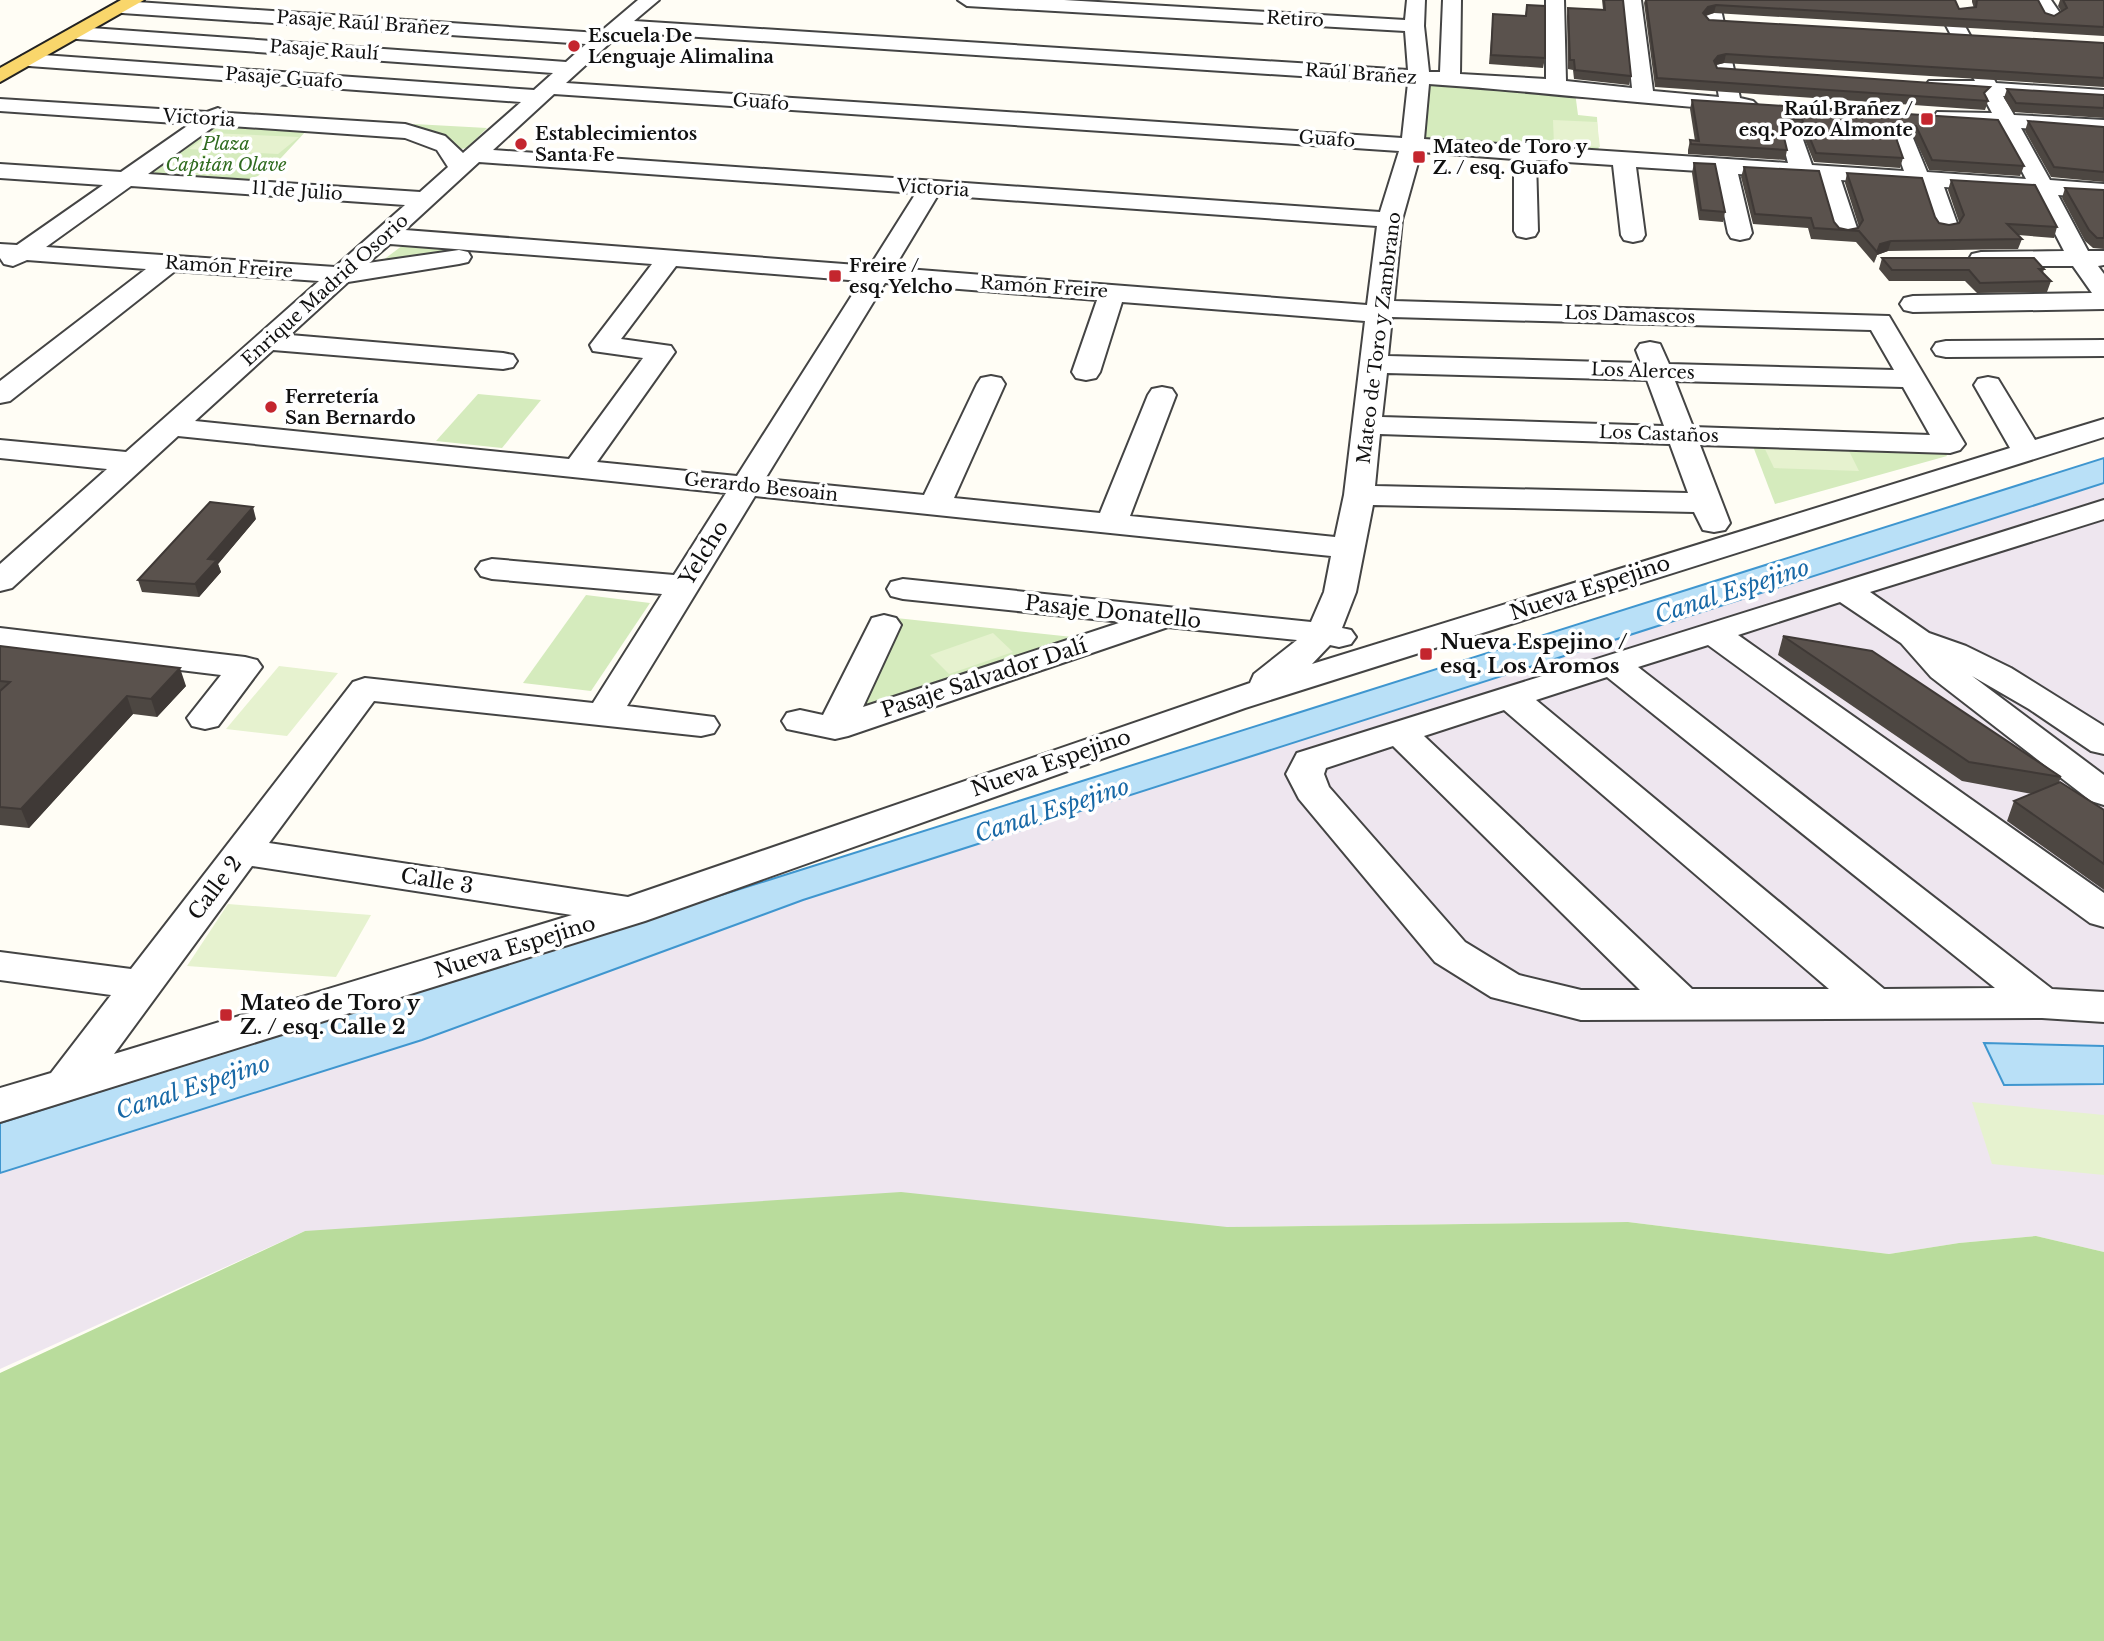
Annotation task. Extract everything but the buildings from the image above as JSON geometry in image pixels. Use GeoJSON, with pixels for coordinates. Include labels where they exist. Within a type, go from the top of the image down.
{"type":"FeatureCollection","features":[{"type":"Feature","properties":{"kind":"main road"},"geometry":{"type":"LineString","coordinates":[[0,76],[77,33],[122,2]]}},
{"type":"Feature","properties":{"kind":"main road"},"geometry":{"type":"LineString","coordinates":[[0,60],[122,2]]}},
{"type":"Feature","properties":{"kind":"street","name":"Enrique Madrid Osorio"},"geometry":{"type":"LineString","coordinates":[[1,578],[475,155],[571,68],[614,23],[650,0]]}},
{"type":"Feature","properties":{"kind":"street","name":"Retiro"},"geometry":{"type":"LineString","coordinates":[[967,0],[1198,6],[1415,26]]}},
{"type":"Feature","properties":{"kind":"street","name":"Mateo de Toro y Zambrano"},"geometry":{"type":"LineString","coordinates":[[1232,700],[1289,666],[1323,633],[1340,593],[1359,495],[1390,220],[1412,145],[1419,78],[1416,0]]}},
{"type":"Feature","properties":{"kind":"street"},"geometry":{"type":"LineString","coordinates":[[1450,80],[1451,0]]}},
{"type":"Feature","properties":{"kind":"street"},"geometry":{"type":"LineString","coordinates":[[1555,0],[1556,86]]}},
{"type":"Feature","properties":{"kind":"street"},"geometry":{"type":"LineString","coordinates":[[1632,0],[1643,96]]}},
{"type":"Feature","properties":{"kind":"street"},"geometry":{"type":"LineString","coordinates":[[1710,0],[1721,22],[1719,46],[1731,104]]}},
{"type":"Feature","properties":{"kind":"street"},"geometry":{"type":"LineString","coordinates":[[1001,23],[1017,1]]}},
{"type":"Feature","properties":{"kind":"street","name":"Pasaje Raúl Brañez"},"geometry":{"type":"LineString","coordinates":[[122,2],[347,22],[614,23]]}},
{"type":"Feature","properties":{"kind":"street"},"geometry":{"type":"LineString","coordinates":[[0,267],[11,251],[124,179],[369,7]]}},
{"type":"Feature","properties":{"kind":"street"},"geometry":{"type":"LineString","coordinates":[[1951,7],[1961,36],[1987,89],[2041,187],[2092,258],[2104,292]]}},
{"type":"Feature","properties":{"kind":"street"},"geometry":{"type":"LineString","coordinates":[[2027,14],[2053,11]]}},
{"type":"Feature","properties":{"kind":"street","name":"Raúl Brañez"},"geometry":{"type":"LineString","coordinates":[[614,23],[1556,86],[1772,106]]}},
{"type":"Feature","properties":{"kind":"street","name":"Pasaje Raulí"},"geometry":{"type":"LineString","coordinates":[[77,33],[571,68]]}},
{"type":"Feature","properties":{"kind":"street"},"geometry":{"type":"LineString","coordinates":[[1934,35],[1987,38]]}},
{"type":"Feature","properties":{"kind":"street"},"geometry":{"type":"LineString","coordinates":[[1719,46],[1746,47]]}},
{"type":"Feature","properties":{"kind":"street"},"geometry":{"type":"LineString","coordinates":[[1947,59],[2000,62]]}},
{"type":"Feature","properties":{"kind":"street","name":"Pasaje Guafo"},"geometry":{"type":"LineString","coordinates":[[29,60],[268,77],[544,92]]}},
{"type":"Feature","properties":{"kind":"street"},"geometry":{"type":"LineString","coordinates":[[1724,72],[1752,74]]}},
{"type":"Feature","properties":{"kind":"street"},"geometry":{"type":"LineString","coordinates":[[1918,84],[2104,96]]}},
{"type":"Feature","properties":{"kind":"street","name":"Guafo"},"geometry":{"type":"LineString","coordinates":[[544,92],[1625,159],[1687,154],[1725,166],[2104,191]]}},
{"type":"Feature","properties":{"kind":"street","name":"Victoria"},"geometry":{"type":"LineString","coordinates":[[0,105],[418,133],[437,140],[452,153],[459,167],[454,174]]}},
{"type":"Feature","properties":{"kind":"street"},"geometry":{"type":"LineString","coordinates":[[1923,116],[2104,127]]}},
{"type":"Feature","properties":{"kind":"street"},"geometry":{"type":"LineString","coordinates":[[1792,136],[1802,171]]}},
{"type":"Feature","properties":{"kind":"street"},"geometry":{"type":"LineString","coordinates":[[1905,143],[1946,226]]}},
{"type":"Feature","properties":{"kind":"street"},"geometry":{"type":"LineString","coordinates":[[1525,152],[1526,231]]}},
{"type":"Feature","properties":{"kind":"street","name":"Victoria"},"geometry":{"type":"LineString","coordinates":[[475,155],[1390,220]]}},
{"type":"Feature","properties":{"kind":"street"},"geometry":{"type":"LineString","coordinates":[[1625,159],[1633,235]]}},
{"type":"Feature","properties":{"kind":"street"},"geometry":{"type":"LineString","coordinates":[[1725,166],[1740,233]]}},
{"type":"Feature","properties":{"kind":"street","name":"11 de Julio"},"geometry":{"type":"LineString","coordinates":[[0,171],[426,199]]}},
{"type":"Feature","properties":{"kind":"street"},"geometry":{"type":"LineString","coordinates":[[1827,172],[1846,231]]}},
{"type":"Feature","properties":{"kind":"street","name":"Yelcho"},"geometry":{"type":"LineString","coordinates":[[603,716],[931,188]]}},
{"type":"Feature","properties":{"kind":"street","name":"Ramón Freire"},"geometry":{"type":"LineString","coordinates":[[385,236],[1112,293],[1380,311]]}},
{"type":"Feature","properties":{"kind":"street","name":"Ramón Freire"},"geometry":{"type":"LineString","coordinates":[[11,251],[342,275],[481,254],[541,248]]}},
{"type":"Feature","properties":{"kind":"street"},"geometry":{"type":"LineString","coordinates":[[578,467],[661,352],[603,345],[670,258]]}},
{"type":"Feature","properties":{"kind":"street"},"geometry":{"type":"LineString","coordinates":[[1956,260],[2092,258]]}},
{"type":"Feature","properties":{"kind":"street"},"geometry":{"type":"LineString","coordinates":[[0,395],[169,262]]}},
{"type":"Feature","properties":{"kind":"street"},"geometry":{"type":"LineString","coordinates":[[1086,372],[1112,293]]}},
{"type":"Feature","properties":{"kind":"street"},"geometry":{"type":"LineString","coordinates":[[1913,304],[2104,301]]}},
{"type":"Feature","properties":{"kind":"street","name":"Los Damascos"},"geometry":{"type":"LineString","coordinates":[[1380,311],[1880,322],[1913,379]]}},
{"type":"Feature","properties":{"kind":"street"},"geometry":{"type":"LineString","coordinates":[[1638,315],[1722,545]]}},
{"type":"Feature","properties":{"kind":"street"},"geometry":{"type":"LineString","coordinates":[[267,341],[503,361]]}},
{"type":"Feature","properties":{"kind":"street"},"geometry":{"type":"LineString","coordinates":[[1946,349],[2104,348]]}},
{"type":"Feature","properties":{"kind":"street","name":"Los Alerces"},"geometry":{"type":"LineString","coordinates":[[1373,364],[1913,379]]}},
{"type":"Feature","properties":{"kind":"street","name":"Los Castaños"},"geometry":{"type":"LineString","coordinates":[[1367,425],[1950,443],[1913,379]]}},
{"type":"Feature","properties":{"kind":"street"},"geometry":{"type":"LineString","coordinates":[[935,505],[991,384]]}},
{"type":"Feature","properties":{"kind":"street"},"geometry":{"type":"LineString","coordinates":[[1987,385],[2027,452]]}},
{"type":"Feature","properties":{"kind":"street"},"geometry":{"type":"LineString","coordinates":[[1111,524],[1162,395]]}},
{"type":"Feature","properties":{"kind":"street","name":"Gerardo Besoain"},"geometry":{"type":"LineString","coordinates":[[172,426],[1349,548]]}},
{"type":"Feature","properties":{"kind":"street","name":"Nueva Espejino"},"geometry":{"type":"LineString","coordinates":[[0,1105],[631,911],[1232,700],[2104,428]]}},
{"type":"Feature","properties":{"kind":"street"},"geometry":{"type":"LineString","coordinates":[[0,449],[132,462]]}},
{"type":"Feature","properties":{"kind":"street"},"geometry":{"type":"LineString","coordinates":[[1359,495],[1707,503]]}},
{"type":"Feature","properties":{"kind":"street"},"geometry":{"type":"LineString","coordinates":[[2104,509],[1310,761],[1306,774],[1312,791],[1450,951],[1506,987],[1581,1005],[2042,1003],[2104,1007]]}},
{"type":"Feature","properties":{"kind":"street"},"geometry":{"type":"LineString","coordinates":[[492,569],[684,586]]}},
{"type":"Feature","properties":{"kind":"street","name":"Pasaje Donatello"},"geometry":{"type":"LineString","coordinates":[[903,589],[1323,633]]}},
{"type":"Feature","properties":{"kind":"street"},"geometry":{"type":"LineString","coordinates":[[1844,590],[1913,636],[1982,665],[2015,683],[2104,743]]}},
{"type":"Feature","properties":{"kind":"street"},"geometry":{"type":"LineString","coordinates":[[1340,593],[1359,623],[1384,654]]}},
{"type":"Feature","properties":{"kind":"street","name":"Pasaje Salvador Dalí"},"geometry":{"type":"LineString","coordinates":[[800,721],[835,728],[1167,618]]}},
{"type":"Feature","properties":{"kind":"street"},"geometry":{"type":"LineString","coordinates":[[835,728],[884,625]]}},
{"type":"Feature","properties":{"kind":"street"},"geometry":{"type":"LineString","coordinates":[[1712,632],[2104,913]]}},
{"type":"Feature","properties":{"kind":"street"},"geometry":{"type":"LineString","coordinates":[[1323,633],[1335,635],[1356,651],[1384,654]]}},
{"type":"Feature","properties":{"kind":"street"},"geometry":{"type":"LineString","coordinates":[[1913,636],[1953,678],[2104,793]]}},
{"type":"Feature","properties":{"kind":"street"},"geometry":{"type":"LineString","coordinates":[[0,638],[245,667],[205,718]]}},
{"type":"Feature","properties":{"kind":"street"},"geometry":{"type":"LineString","coordinates":[[1612,664],[2042,1003]]}},
{"type":"Feature","properties":{"kind":"street","name":"Calle 2"},"geometry":{"type":"LineString","coordinates":[[65,1087],[365,689],[603,716]]}},
{"type":"Feature","properties":{"kind":"street"},"geometry":{"type":"LineString","coordinates":[[1510,696],[1876,1005]]}},
{"type":"Feature","properties":{"kind":"street"},"geometry":{"type":"LineString","coordinates":[[603,716],[701,725]]}},
{"type":"Feature","properties":{"kind":"street"},"geometry":{"type":"LineString","coordinates":[[1399,732],[1680,1003]]}},
{"type":"Feature","properties":{"kind":"street","name":"Calle 3"},"geometry":{"type":"LineString","coordinates":[[242,852],[631,911]]}},
{"type":"Feature","properties":{"kind":"street"},"geometry":{"type":"LineString","coordinates":[[0,966],[142,985]]}},
{"type":"Feature","properties":{"kind":"shaded area"},"geometry":{"type":"Polygon","coordinates":[[[2104,483],[2104,1252],[2036,1236],[1959,1243],[1889,1254],[1628,1222],[1227,1227],[305,1231],[0,1369],[0,1173],[422,1040],[803,900],[2104,483]]]}},
{"type":"Feature","properties":{"kind":"green space"},"geometry":{"type":"Polygon","coordinates":[[[1426,84],[1575,92],[1578,115],[1597,117],[1599,154],[1420,141],[1426,84]]]}},
{"type":"Feature","properties":{"kind":"green space"},"geometry":{"type":"Polygon","coordinates":[[[1553,120],[1597,122],[1600,147],[1554,145],[1553,120]]]}},
{"type":"Feature","properties":{"kind":"green space"},"geometry":{"type":"Polygon","coordinates":[[[414,124],[487,128],[467,148],[461,149],[410,128],[414,124]]]}},
{"type":"Feature","properties":{"kind":"green space","name":"Plaza Capitán Olave"},"geometry":{"type":"Polygon","coordinates":[[[214,125],[308,129],[280,159],[245,186],[147,179],[144,173],[214,125]]]}},
{"type":"Feature","properties":{"kind":"green space"},"geometry":{"type":"Polygon","coordinates":[[[211,133],[299,137],[278,154],[189,149],[211,133]]]}},
{"type":"Feature","properties":{"kind":"green space"},"geometry":{"type":"Polygon","coordinates":[[[407,242],[486,247],[382,261],[407,242]]]}},
{"type":"Feature","properties":{"kind":"green space"},"geometry":{"type":"Polygon","coordinates":[[[478,394],[541,400],[502,448],[436,441],[478,394]]]}},
{"type":"Feature","properties":{"kind":"green space"},"geometry":{"type":"Polygon","coordinates":[[[1751,441],[1944,450],[1947,456],[1775,504],[1751,441]]]}},
{"type":"Feature","properties":{"kind":"green space"},"geometry":{"type":"Polygon","coordinates":[[[1764,447],[1848,449],[1859,471],[1774,468],[1764,447]]]}},
{"type":"Feature","properties":{"kind":"green space"},"geometry":{"type":"Polygon","coordinates":[[[586,595],[650,603],[591,691],[523,683],[586,595]]]}},
{"type":"Feature","properties":{"kind":"green space"},"geometry":{"type":"Polygon","coordinates":[[[896,618],[1082,638],[871,709],[858,702],[896,618]]]}},
{"type":"Feature","properties":{"kind":"green space"},"geometry":{"type":"Polygon","coordinates":[[[993,633],[1013,652],[949,674],[930,655],[993,633]]]}},
{"type":"Feature","properties":{"kind":"green space"},"geometry":{"type":"Polygon","coordinates":[[[279,666],[338,673],[287,736],[226,729],[279,666]]]}},
{"type":"Feature","properties":{"kind":"green space"},"geometry":{"type":"Polygon","coordinates":[[[228,904],[371,915],[336,977],[187,966],[228,904]]]}},
{"type":"Feature","properties":{"kind":"green space"},"geometry":{"type":"Polygon","coordinates":[[[1972,1102],[2104,1115],[2104,1175],[1992,1164],[1972,1102]]]}},
{"type":"Feature","properties":{"kind":"green space"},"geometry":{"type":"Polygon","coordinates":[[[901,1192],[1227,1227],[1628,1222],[1889,1254],[1959,1243],[2036,1236],[2104,1252],[2104,1641],[0,1641],[0,1373],[305,1231],[901,1192]]]}},
{"type":"Feature","properties":{"kind":"water","name":"Canal Espejino"},"geometry":{"type":"Polygon","coordinates":[[[2104,458],[2104,483],[803,900],[422,1040],[0,1173],[0,1123],[2104,458]]]}},
{"type":"Feature","properties":{"kind":"water"},"geometry":{"type":"Polygon","coordinates":[[[1984,1043],[2104,1046],[2104,1084],[2004,1085],[1984,1043]]]}},
{"type":"Feature","properties":{"kind":"place","name":"Escuela De Lenguaje Alimalina"},"geometry":{"type":"Point","coordinates":[574,46]}},
{"type":"Feature","properties":{"kind":"place","name":"Raúl Brañez / esq. Pozo Almonte"},"geometry":{"type":"Point","coordinates":[1927,119]}},
{"type":"Feature","properties":{"kind":"place","name":"Establecimientos Santa Fe"},"geometry":{"type":"Point","coordinates":[521,144]}},
{"type":"Feature","properties":{"kind":"place","name":"Mateo de Toro y Z. / esq. Guafo"},"geometry":{"type":"Point","coordinates":[1419,157]}},
{"type":"Feature","properties":{"kind":"place","name":"Freire / esq. Yelcho"},"geometry":{"type":"Point","coordinates":[835,276]}},
{"type":"Feature","properties":{"kind":"place","name":"Ferretería San Bernardo"},"geometry":{"type":"Point","coordinates":[271,407]}},
{"type":"Feature","properties":{"kind":"place","name":"Nueva Espejino / esq. Los Aromos"},"geometry":{"type":"Point","coordinates":[1426,654]}},
{"type":"Feature","properties":{"kind":"place","name":"Mateo de Toro y Z. / esq. Calle 2"},"geometry":{"type":"Point","coordinates":[226,1015]}}]}
